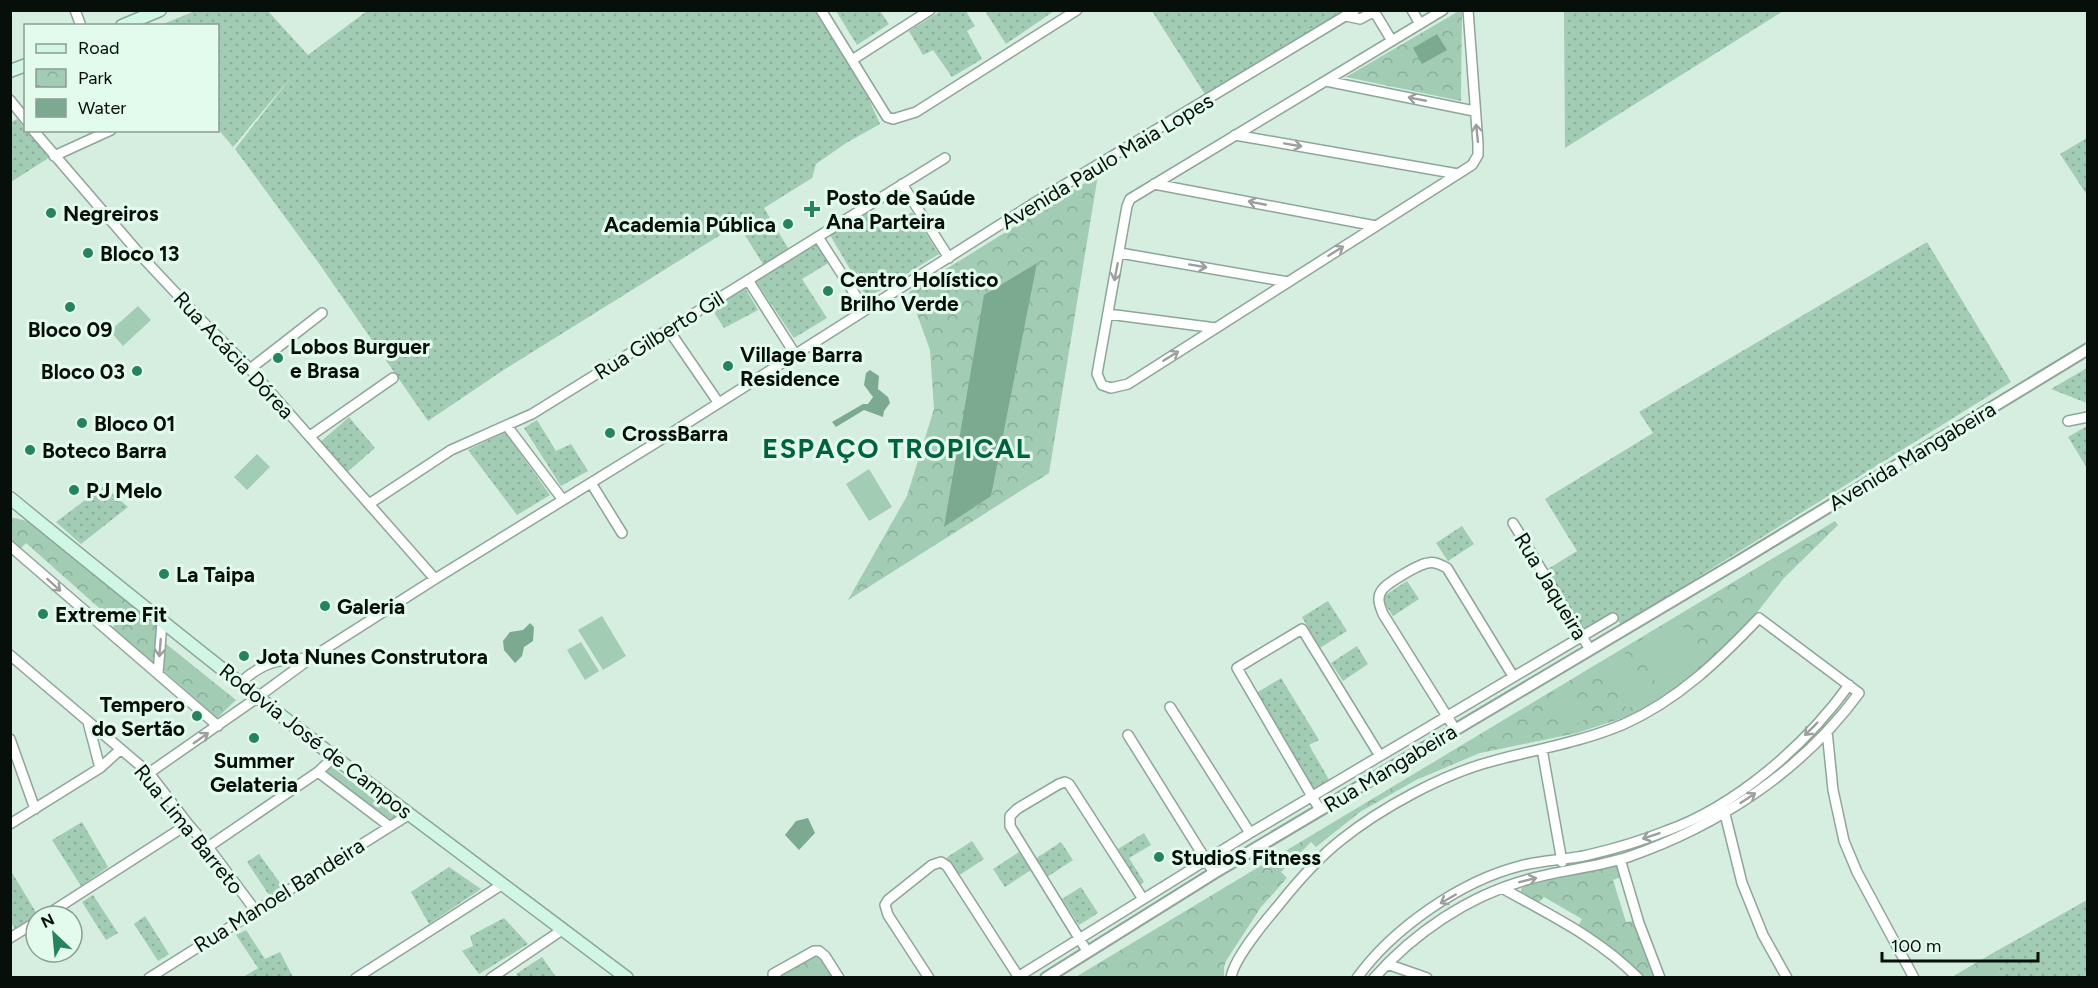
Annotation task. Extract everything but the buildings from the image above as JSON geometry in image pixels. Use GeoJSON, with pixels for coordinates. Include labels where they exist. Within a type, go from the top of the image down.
{"type":"FeatureCollection","features":[{"type":"Feature","properties":{"kind":"main road"},"geometry":{"type":"LineString","coordinates":[[127,24],[160,10]]}},
{"type":"Feature","properties":{"kind":"main road","name":"Rodovia José de Campos"},"geometry":{"type":"LineString","coordinates":[[10,498],[240,683],[627,978]]}},
{"type":"Feature","properties":{"kind":"street"},"geometry":{"type":"LineString","coordinates":[[821,10],[887,117],[893,119],[906,117],[916,112],[1077,10]]}},
{"type":"Feature","properties":{"kind":"street"},"geometry":{"type":"LineString","coordinates":[[852,60],[930,10]]}},
{"type":"Feature","properties":{"kind":"street"},"geometry":{"type":"LineString","coordinates":[[1412,10],[1420,24]]}},
{"type":"Feature","properties":{"kind":"street"},"geometry":{"type":"LineString","coordinates":[[1443,10],[1130,199],[1097,374],[1102,385],[1111,388],[1128,384],[1472,165],[1478,155],[1468,10]]}},
{"type":"Feature","properties":{"kind":"street"},"geometry":{"type":"LineString","coordinates":[[1350,13],[1360,19],[1371,11],[1377,16],[1392,41]]}},
{"type":"Feature","properties":{"kind":"street","name":"Avenida Paulo Maia Lopes"},"geometry":{"type":"LineString","coordinates":[[149,774],[311,657],[1031,205],[1350,13]]}},
{"type":"Feature","properties":{"kind":"street"},"geometry":{"type":"LineString","coordinates":[[1326,81],[1474,111]]}},
{"type":"Feature","properties":{"kind":"street"},"geometry":{"type":"LineString","coordinates":[[10,100],[24,118]]}},
{"type":"Feature","properties":{"kind":"street","name":"Rua Acácia Dórea"},"geometry":{"type":"LineString","coordinates":[[35,132],[144,259],[250,369],[435,579]]}},
{"type":"Feature","properties":{"kind":"street"},"geometry":{"type":"LineString","coordinates":[[54,156],[107,132]]}},
{"type":"Feature","properties":{"kind":"street"},"geometry":{"type":"LineString","coordinates":[[1235,135],[1458,174]]}},
{"type":"Feature","properties":{"kind":"street","name":"Rua Gilberto Gil"},"geometry":{"type":"LineString","coordinates":[[369,504],[452,450],[532,414],[945,158]]}},
{"type":"Feature","properties":{"kind":"street"},"geometry":{"type":"LineString","coordinates":[[902,184],[949,258]]}},
{"type":"Feature","properties":{"kind":"street"},"geometry":{"type":"LineString","coordinates":[[1154,184],[1376,226]]}},
{"type":"Feature","properties":{"kind":"street"},"geometry":{"type":"LineString","coordinates":[[818,237],[865,310]]}},
{"type":"Feature","properties":{"kind":"street"},"geometry":{"type":"LineString","coordinates":[[1120,253],[1288,282]]}},
{"type":"Feature","properties":{"kind":"street"},"geometry":{"type":"LineString","coordinates":[[748,280],[795,354]]}},
{"type":"Feature","properties":{"kind":"street"},"geometry":{"type":"LineString","coordinates":[[250,369],[322,313]]}},
{"type":"Feature","properties":{"kind":"street"},"geometry":{"type":"LineString","coordinates":[[1108,314],[1216,328]]}},
{"type":"Feature","properties":{"kind":"street"},"geometry":{"type":"LineString","coordinates":[[668,329],[718,402]]}},
{"type":"Feature","properties":{"kind":"street","name":"Avenida Mangabeira"},"geometry":{"type":"LineString","coordinates":[[1736,563],[2088,349]]}},
{"type":"Feature","properties":{"kind":"street"},"geometry":{"type":"LineString","coordinates":[[310,436],[393,378]]}},
{"type":"Feature","properties":{"kind":"street"},"geometry":{"type":"LineString","coordinates":[[2068,421],[2088,417]]}},
{"type":"Feature","properties":{"kind":"street"},"geometry":{"type":"LineString","coordinates":[[507,426],[563,500]]}},
{"type":"Feature","properties":{"kind":"street"},"geometry":{"type":"LineString","coordinates":[[591,483],[622,534]]}},
{"type":"Feature","properties":{"kind":"street","name":"Rua Jaqueira"},"geometry":{"type":"LineString","coordinates":[[1513,523],[1589,648]]}},
{"type":"Feature","properties":{"kind":"street"},"geometry":{"type":"LineString","coordinates":[[10,546],[218,726]]}},
{"type":"Feature","properties":{"kind":"street"},"geometry":{"type":"LineString","coordinates":[[1455,729],[1383,614],[1379,605],[1382,590],[1429,562],[1438,563],[1447,568],[1513,676]]}},
{"type":"Feature","properties":{"kind":"street","name":"Rua Mangabeira"},"geometry":{"type":"LineString","coordinates":[[1046,978],[1214,873],[1589,648],[1736,563]]}},
{"type":"Feature","properties":{"kind":"street"},"geometry":{"type":"LineString","coordinates":[[928,978],[888,915],[885,905],[888,900],[932,865],[941,862],[947,866],[1017,977],[1250,833],[1613,618]]}},
{"type":"Feature","properties":{"kind":"street"},"geometry":{"type":"LineString","coordinates":[[1231,978],[1235,966],[1268,917],[1303,875],[1340,841],[1376,815],[1440,780],[1491,761],[1585,739],[1625,723],[1666,702],[1704,672],[1759,618],[1859,693],[1827,731],[1766,786],[1671,841],[1620,859],[1527,879],[1502,888],[1437,922],[1420,934],[1374,978]]}},
{"type":"Feature","properties":{"kind":"street"},"geometry":{"type":"LineString","coordinates":[[158,674],[162,622]]}},
{"type":"Feature","properties":{"kind":"street"},"geometry":{"type":"LineString","coordinates":[[1320,810],[1237,668],[1302,629],[1380,756]]}},
{"type":"Feature","properties":{"kind":"street","name":"Rua Lima Barreto"},"geometry":{"type":"LineString","coordinates":[[10,655],[149,774],[255,910]]}},
{"type":"Feature","properties":{"kind":"street","name":"Avenida Paulo Maia Lopes"},"geometry":{"type":"LineString","coordinates":[[240,683],[252,673],[280,659],[311,657]]}},
{"type":"Feature","properties":{"kind":"street"},"geometry":{"type":"LineString","coordinates":[[1357,978],[1385,946],[1426,912],[1484,879],[1519,866],[1586,856],[1659,834],[1723,809],[1784,757],[1834,707],[1850,685]]}},
{"type":"Feature","properties":{"kind":"street"},"geometry":{"type":"LineString","coordinates":[[1170,707],[1250,833]]}},
{"type":"Feature","properties":{"kind":"street"},"geometry":{"type":"LineString","coordinates":[[88,722],[100,768]]}},
{"type":"Feature","properties":{"kind":"street"},"geometry":{"type":"LineString","coordinates":[[1827,731],[1833,790],[1844,841],[1857,872],[1914,978]]}},
{"type":"Feature","properties":{"kind":"street"},"geometry":{"type":"LineString","coordinates":[[1128,735],[1214,873]]}},
{"type":"Feature","properties":{"kind":"street"},"geometry":{"type":"LineString","coordinates":[[10,739],[35,809]]}},
{"type":"Feature","properties":{"kind":"street"},"geometry":{"type":"LineString","coordinates":[[10,824],[100,768],[121,749]]}},
{"type":"Feature","properties":{"kind":"street"},"geometry":{"type":"LineString","coordinates":[[1542,749],[1561,858],[1566,872]]}},
{"type":"Feature","properties":{"kind":"street"},"geometry":{"type":"LineString","coordinates":[[208,847],[318,772],[335,756]]}},
{"type":"Feature","properties":{"kind":"street","name":"Rodovia José de Campos"},"geometry":{"type":"LineString","coordinates":[[318,772],[389,826]]}},
{"type":"Feature","properties":{"kind":"street"},"geometry":{"type":"LineString","coordinates":[[1087,951],[1010,826],[1008,821],[1010,816],[1017,809],[1065,782],[1073,788],[1143,899]]}},
{"type":"Feature","properties":{"kind":"street"},"geometry":{"type":"LineString","coordinates":[[1723,809],[1742,883],[1762,935],[1787,978]]}},
{"type":"Feature","properties":{"kind":"street","name":"Rua Manoel Bandeira"},"geometry":{"type":"LineString","coordinates":[[149,978],[410,814]]}},
{"type":"Feature","properties":{"kind":"street"},"geometry":{"type":"LineString","coordinates":[[64,904],[188,824]]}},
{"type":"Feature","properties":{"kind":"street"},"geometry":{"type":"LineString","coordinates":[[1620,859],[1639,923],[1660,978]]}},
{"type":"Feature","properties":{"kind":"street"},"geometry":{"type":"LineString","coordinates":[[356,978],[502,884]]}},
{"type":"Feature","properties":{"kind":"street"},"geometry":{"type":"LineString","coordinates":[[1502,888],[1546,911],[1598,943],[1638,978]]}},
{"type":"Feature","properties":{"kind":"street"},"geometry":{"type":"LineString","coordinates":[[1426,912],[1437,922]]}},
{"type":"Feature","properties":{"kind":"street"},"geometry":{"type":"LineString","coordinates":[[10,938],[24,929]]}},
{"type":"Feature","properties":{"kind":"street"},"geometry":{"type":"LineString","coordinates":[[491,978],[562,930]]}},
{"type":"Feature","properties":{"kind":"street"},"geometry":{"type":"LineString","coordinates":[[773,977],[814,951],[819,951],[825,956],[839,978]]}},
{"type":"Feature","properties":{"kind":"street"},"geometry":{"type":"LineString","coordinates":[[1387,964],[1427,978]]}},
{"type":"Feature","properties":{"kind":"green space"},"geometry":{"type":"Polygon","coordinates":[[[942,10],[966,11],[975,26],[967,31],[982,59],[952,77],[933,50],[923,55],[909,31],[942,10]]]}},
{"type":"Feature","properties":{"kind":"green space"},"geometry":{"type":"Polygon","coordinates":[[[1564,10],[1783,11],[1565,148],[1564,10]]]}},
{"type":"Feature","properties":{"kind":"green space"},"geometry":{"type":"Polygon","coordinates":[[[195,11],[268,11],[308,55],[367,11],[816,11],[869,99],[880,124],[846,143],[816,164],[812,178],[764,208],[791,253],[766,269],[738,224],[505,369],[428,421],[318,262],[235,149],[292,76],[233,147],[219,130],[219,24],[163,24],[195,11]]]}},
{"type":"Feature","properties":{"kind":"green space"},"geometry":{"type":"Polygon","coordinates":[[[836,11],[880,11],[889,24],[857,45],[836,11]]]}},
{"type":"Feature","properties":{"kind":"green space"},"geometry":{"type":"Polygon","coordinates":[[[985,11],[1054,11],[1006,44],[985,11]]]}},
{"type":"Feature","properties":{"kind":"green space"},"geometry":{"type":"Polygon","coordinates":[[[1152,11],[1355,11],[1208,99],[1152,11]]]}},
{"type":"Feature","properties":{"kind":"green space"},"geometry":{"type":"Polygon","coordinates":[[[1462,11],[1461,101],[1346,77],[1462,11]]]}},
{"type":"Feature","properties":{"kind":"green space"},"geometry":{"type":"Polygon","coordinates":[[[17,119],[24,127],[24,132],[28,132],[50,157],[11,182],[11,122],[17,119]]]}},
{"type":"Feature","properties":{"kind":"green space"},"geometry":{"type":"Polygon","coordinates":[[[2087,138],[2087,195],[2060,154],[2087,138]]]}},
{"type":"Feature","properties":{"kind":"green space"},"geometry":{"type":"Polygon","coordinates":[[[1098,175],[1049,473],[848,600],[907,496],[934,409],[930,350],[909,292],[1098,175]]]}},
{"type":"Feature","properties":{"kind":"green space"},"geometry":{"type":"Polygon","coordinates":[[[868,212],[883,232],[912,212],[939,254],[867,298],[830,235],[868,212]]]}},
{"type":"Feature","properties":{"kind":"green space"},"geometry":{"type":"Polygon","coordinates":[[[817,242],[830,262],[802,279],[827,318],[794,338],[755,280],[817,242]]]}},
{"type":"Feature","properties":{"kind":"green space"},"geometry":{"type":"Polygon","coordinates":[[[1927,242],[2011,382],[1621,625],[1616,617],[1582,637],[1543,572],[1577,551],[1545,499],[1653,433],[1639,412],[1927,242]]]}},
{"type":"Feature","properties":{"kind":"green space"},"geometry":{"type":"Polygon","coordinates":[[[745,288],[758,310],[724,328],[711,308],[745,288]]]}},
{"type":"Feature","properties":{"kind":"green space"},"geometry":{"type":"Polygon","coordinates":[[[138,306],[151,320],[123,346],[110,331],[138,306]]]}},
{"type":"Feature","properties":{"kind":"green space"},"geometry":{"type":"Polygon","coordinates":[[[2087,368],[2087,403],[2051,389],[2087,368]]]}},
{"type":"Feature","properties":{"kind":"green space"},"geometry":{"type":"Polygon","coordinates":[[[349,417],[375,448],[344,475],[317,445],[349,417]]]}},
{"type":"Feature","properties":{"kind":"green space"},"geometry":{"type":"Polygon","coordinates":[[[537,420],[556,451],[571,444],[588,471],[561,486],[524,428],[537,420]]]}},
{"type":"Feature","properties":{"kind":"green space"},"geometry":{"type":"Polygon","coordinates":[[[2087,426],[2087,468],[2068,437],[2087,426]]]}},
{"type":"Feature","properties":{"kind":"green space"},"geometry":{"type":"Polygon","coordinates":[[[505,432],[550,495],[517,515],[468,450],[505,432]]]}},
{"type":"Feature","properties":{"kind":"green space"},"geometry":{"type":"Polygon","coordinates":[[[257,454],[270,467],[247,490],[234,477],[257,454]]]}},
{"type":"Feature","properties":{"kind":"green space"},"geometry":{"type":"Polygon","coordinates":[[[869,469],[892,507],[869,521],[846,484],[869,469]]]}},
{"type":"Feature","properties":{"kind":"green space"},"geometry":{"type":"Polygon","coordinates":[[[104,486],[128,507],[81,544],[56,522],[104,486]]]}},
{"type":"Feature","properties":{"kind":"green space"},"geometry":{"type":"Polygon","coordinates":[[[10,517],[44,525],[162,622],[158,674],[109,632],[116,623],[26,543],[17,552],[11,545],[10,517]]]}},
{"type":"Feature","properties":{"kind":"green space"},"geometry":{"type":"Polygon","coordinates":[[[1835,521],[1838,525],[1784,578],[1737,638],[1669,697],[1629,716],[1577,733],[1480,753],[1416,780],[1360,812],[1316,847],[1311,842],[1281,872],[1287,878],[1261,907],[1226,961],[1224,977],[1074,978],[1835,521]]]}},
{"type":"Feature","properties":{"kind":"green space"},"geometry":{"type":"Polygon","coordinates":[[[1462,526],[1474,544],[1448,561],[1436,543],[1462,526]]]}},
{"type":"Feature","properties":{"kind":"green space"},"geometry":{"type":"Polygon","coordinates":[[[1407,581],[1419,599],[1393,616],[1381,598],[1407,581]]]}},
{"type":"Feature","properties":{"kind":"green space"},"geometry":{"type":"Polygon","coordinates":[[[1328,601],[1347,631],[1320,648],[1302,617],[1328,601]]]}},
{"type":"Feature","properties":{"kind":"green space"},"geometry":{"type":"Polygon","coordinates":[[[602,616],[626,656],[603,670],[578,630],[602,616]]]}},
{"type":"Feature","properties":{"kind":"green space"},"geometry":{"type":"Polygon","coordinates":[[[1678,618],[1705,663],[1660,690],[1633,645],[1678,618]]]}},
{"type":"Feature","properties":{"kind":"green space"},"geometry":{"type":"Polygon","coordinates":[[[581,642],[599,671],[585,680],[567,650],[581,642]]]}},
{"type":"Feature","properties":{"kind":"green space"},"geometry":{"type":"Polygon","coordinates":[[[165,643],[236,700],[217,718],[163,670],[165,643]]]}},
{"type":"Feature","properties":{"kind":"green space"},"geometry":{"type":"Polygon","coordinates":[[[1357,646],[1368,664],[1343,681],[1331,663],[1357,646]]]}},
{"type":"Feature","properties":{"kind":"green space"},"geometry":{"type":"Polygon","coordinates":[[[1623,650],[1650,696],[1627,709],[1600,664],[1623,650]]]}},
{"type":"Feature","properties":{"kind":"green space"},"geometry":{"type":"Polygon","coordinates":[[[1281,678],[1319,740],[1309,745],[1332,785],[1313,797],[1253,695],[1281,678]]]}},
{"type":"Feature","properties":{"kind":"green space"},"geometry":{"type":"Polygon","coordinates":[[[1569,683],[1589,717],[1568,729],[1549,696],[1569,683]]]}},
{"type":"Feature","properties":{"kind":"green space"},"geometry":{"type":"Polygon","coordinates":[[[331,766],[397,817],[389,821],[324,770],[331,766]]]}},
{"type":"Feature","properties":{"kind":"green space"},"geometry":{"type":"Polygon","coordinates":[[[82,822],[108,867],[81,886],[52,840],[82,822]]]}},
{"type":"Feature","properties":{"kind":"green space"},"geometry":{"type":"Polygon","coordinates":[[[1144,833],[1151,845],[1129,858],[1144,882],[1140,885],[1118,849],[1144,833]]]}},
{"type":"Feature","properties":{"kind":"green space"},"geometry":{"type":"Polygon","coordinates":[[[972,841],[984,859],[958,876],[946,858],[972,841]]]}},
{"type":"Feature","properties":{"kind":"green space"},"geometry":{"type":"Polygon","coordinates":[[[1061,842],[1073,860],[1047,877],[1035,859],[1061,842]]]}},
{"type":"Feature","properties":{"kind":"green space"},"geometry":{"type":"Polygon","coordinates":[[[1019,852],[1031,870],[1005,887],[993,869],[1019,852]]]}},
{"type":"Feature","properties":{"kind":"green space"},"geometry":{"type":"Polygon","coordinates":[[[259,854],[283,887],[269,895],[247,862],[259,854]]]}},
{"type":"Feature","properties":{"kind":"green space"},"geometry":{"type":"Polygon","coordinates":[[[1617,866],[1621,877],[1613,880],[1626,922],[1633,921],[1654,977],[1640,977],[1578,926],[1582,919],[1544,897],[1539,902],[1521,892],[1525,885],[1617,866]]]}},
{"type":"Feature","properties":{"kind":"green space"},"geometry":{"type":"Polygon","coordinates":[[[449,867],[481,889],[429,924],[411,892],[449,867]]]}},
{"type":"Feature","properties":{"kind":"green space"},"geometry":{"type":"Polygon","coordinates":[[[11,871],[31,904],[24,904],[24,923],[15,929],[11,922],[11,871]]]}},
{"type":"Feature","properties":{"kind":"green space"},"geometry":{"type":"Polygon","coordinates":[[[1081,887],[1098,913],[1079,925],[1062,899],[1081,887]]]}},
{"type":"Feature","properties":{"kind":"green space"},"geometry":{"type":"Polygon","coordinates":[[[93,895],[118,933],[106,940],[82,902],[93,895]]]}},
{"type":"Feature","properties":{"kind":"green space"},"geometry":{"type":"Polygon","coordinates":[[[2087,900],[2087,977],[2001,977],[1993,953],[2087,900]]]}},
{"type":"Feature","properties":{"kind":"green space"},"geometry":{"type":"Polygon","coordinates":[[[145,916],[169,954],[158,961],[134,924],[145,916]]]}},
{"type":"Feature","properties":{"kind":"green space"},"geometry":{"type":"Polygon","coordinates":[[[504,918],[528,944],[479,974],[462,951],[473,946],[470,936],[504,918]]]}},
{"type":"Feature","properties":{"kind":"green space"},"geometry":{"type":"Polygon","coordinates":[[[246,930],[265,959],[280,952],[293,977],[243,977],[258,968],[236,935],[246,930]]]}},
{"type":"Feature","properties":{"kind":"green space"},"geometry":{"type":"Polygon","coordinates":[[[819,951],[839,977],[777,978],[773,974],[819,951]]]}},
{"type":"Feature","properties":{"kind":"green space"},"geometry":{"type":"Polygon","coordinates":[[[1993,953],[2001,977],[1950,978],[1993,953]]]}},
{"type":"Feature","properties":{"kind":"green space"},"geometry":{"type":"Polygon","coordinates":[[[542,957],[556,977],[518,977],[516,974],[542,957]]]}},
{"type":"Feature","properties":{"kind":"water"},"geometry":{"type":"Polygon","coordinates":[[[1437,34],[1447,50],[1422,64],[1413,48],[1437,34]]]}},
{"type":"Feature","properties":{"kind":"water"},"geometry":{"type":"Polygon","coordinates":[[[1037,263],[991,496],[944,527],[984,295],[1037,263]]]}},
{"type":"Feature","properties":{"kind":"water"},"geometry":{"type":"Polygon","coordinates":[[[870,370],[879,376],[878,389],[888,397],[890,403],[883,417],[864,410],[836,427],[832,422],[863,404],[868,404],[873,397],[864,385],[866,373],[870,370]]]}},
{"type":"Feature","properties":{"kind":"water"},"geometry":{"type":"Polygon","coordinates":[[[530,623],[534,627],[533,641],[524,647],[522,656],[515,663],[504,650],[503,641],[510,632],[523,630],[530,623]]]}},
{"type":"Feature","properties":{"kind":"water"},"geometry":{"type":"Polygon","coordinates":[[[808,818],[815,833],[799,850],[785,835],[796,821],[808,818]]]}},
{"type":"Feature","properties":{"kind":"place","name":"Posto de Saúde Ana Parteira"},"geometry":{"type":"Point","coordinates":[812,209]}},
{"type":"Feature","properties":{"kind":"place","name":"Negreiros"},"geometry":{"type":"Point","coordinates":[51,213]}},
{"type":"Feature","properties":{"kind":"place","name":"Academia Pública"},"geometry":{"type":"Point","coordinates":[788,224]}},
{"type":"Feature","properties":{"kind":"place","name":"Bloco 13"},"geometry":{"type":"Point","coordinates":[88,253]}},
{"type":"Feature","properties":{"kind":"place","name":"Centro Holístico Brilho Verde"},"geometry":{"type":"Point","coordinates":[828,291]}},
{"type":"Feature","properties":{"kind":"place","name":"Bloco 09"},"geometry":{"type":"Point","coordinates":[70,307]}},
{"type":"Feature","properties":{"kind":"place","name":"Lobos Burguer e Brasa"},"geometry":{"type":"Point","coordinates":[278,358]}},
{"type":"Feature","properties":{"kind":"place","name":"Village Barra Residence"},"geometry":{"type":"Point","coordinates":[728,366]}},
{"type":"Feature","properties":{"kind":"place","name":"Bloco 03"},"geometry":{"type":"Point","coordinates":[137,371]}},
{"type":"Feature","properties":{"kind":"place","name":"Bloco 01"},"geometry":{"type":"Point","coordinates":[82,423]}},
{"type":"Feature","properties":{"kind":"place","name":"CrossBarra"},"geometry":{"type":"Point","coordinates":[610,433]}},
{"type":"Feature","properties":{"kind":"place","name":"Boteco Barra"},"geometry":{"type":"Point","coordinates":[30,450]}},
{"type":"Feature","properties":{"kind":"place","name":"PJ Melo"},"geometry":{"type":"Point","coordinates":[74,490]}},
{"type":"Feature","properties":{"kind":"place","name":"La Taipa"},"geometry":{"type":"Point","coordinates":[164,574]}},
{"type":"Feature","properties":{"kind":"place","name":"Galeria"},"geometry":{"type":"Point","coordinates":[325,606]}},
{"type":"Feature","properties":{"kind":"place","name":"Extreme Fit"},"geometry":{"type":"Point","coordinates":[43,614]}},
{"type":"Feature","properties":{"kind":"place","name":"Jota Nunes Construtora"},"geometry":{"type":"Point","coordinates":[244,656]}},
{"type":"Feature","properties":{"kind":"place","name":"Tempero do Sertão"},"geometry":{"type":"Point","coordinates":[197,716]}},
{"type":"Feature","properties":{"kind":"place","name":"Summer Gelateria"},"geometry":{"type":"Point","coordinates":[254,738]}},
{"type":"Feature","properties":{"kind":"place","name":"StudioS Fitness"},"geometry":{"type":"Point","coordinates":[1159,857]}},
{"type":"Feature","properties":{"kind":"district","name":"ESPAÇO TROPICAL"},"geometry":{"type":"Point","coordinates":[897,448]}}]}
